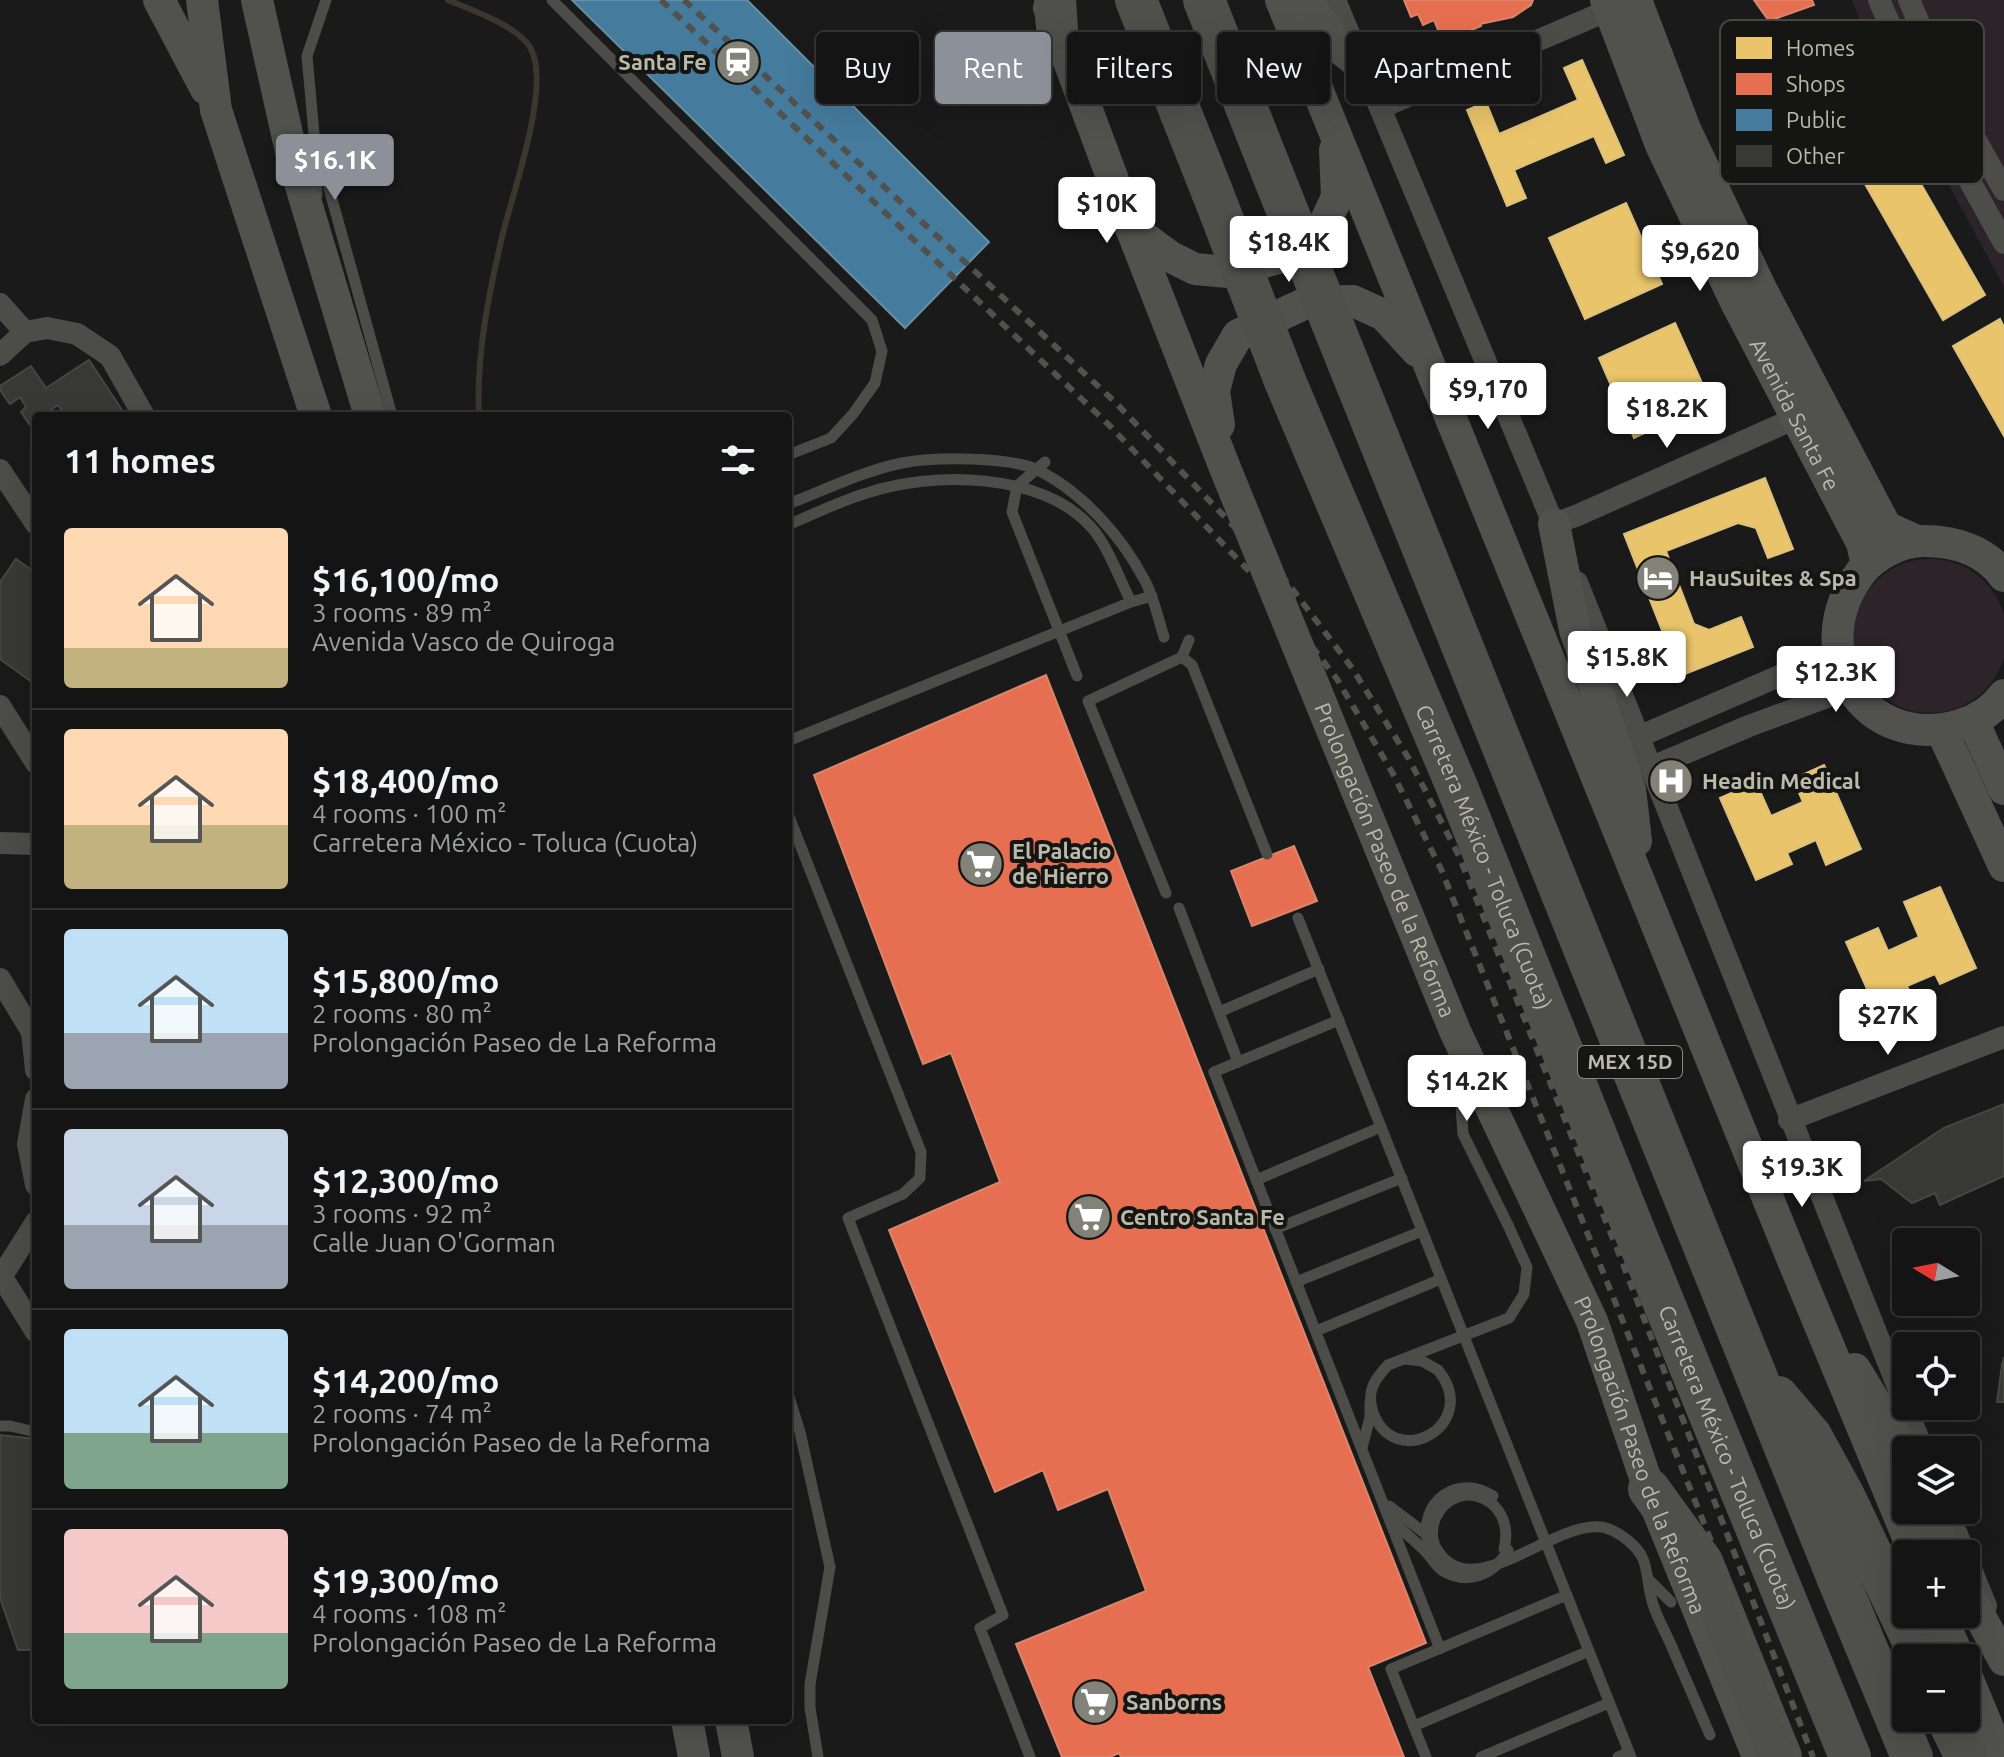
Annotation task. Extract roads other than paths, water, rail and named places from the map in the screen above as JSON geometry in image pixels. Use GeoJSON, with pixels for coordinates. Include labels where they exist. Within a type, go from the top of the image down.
{"type":"FeatureCollection","features":[{"type":"Feature","properties":{"kind":"highway","name":"Carretera México - Toluca (Cuota)"},"geometry":{"type":"LineString","coordinates":[[1136,0],[1285,381],[1457,787],[1850,1757]]}},
{"type":"Feature","properties":{"kind":"highway","name":"MEX 15D"},"geometry":{"type":"LineString","coordinates":[[1204,0],[1751,1364],[1912,1757]]}},
{"type":"Feature","properties":{"kind":"highway"},"geometry":{"type":"LineString","coordinates":[[1751,1364],[1811,1436],[1844,1496],[1914,1644]]}},
{"type":"Feature","properties":{"kind":"highway"},"geometry":{"type":"LineString","coordinates":[[1649,1489],[1702,1562],[1781,1757]]}},
{"type":"Feature","properties":{"kind":"highway"},"geometry":{"type":"LineString","coordinates":[[1840,1584],[1892,1653]]}},
{"type":"Feature","properties":{"kind":"highway"},"geometry":{"type":"LineString","coordinates":[[1930,1732],[1943,1757]]}},
{"type":"Feature","properties":{"kind":"highway"},"geometry":{"type":"LineString","coordinates":[[1954,1732],[1966,1757]]}},
{"type":"Feature","properties":{"kind":"main road"},"geometry":{"type":"LineString","coordinates":[[159,0],[216,110],[315,412]]}},
{"type":"Feature","properties":{"kind":"main road"},"geometry":{"type":"LineString","coordinates":[[202,0],[216,110]]}},
{"type":"Feature","properties":{"kind":"main road"},"geometry":{"type":"LineString","coordinates":[[257,0],[292,156],[369,412]]}},
{"type":"Feature","properties":{"kind":"main road"},"geometry":{"type":"LineString","coordinates":[[1281,0],[1909,1540]]}},
{"type":"Feature","properties":{"kind":"main road"},"geometry":{"type":"LineString","coordinates":[[1307,0],[1320,24],[1346,53]]}},
{"type":"Feature","properties":{"kind":"main road","name":"Avenida Santa Fe"},"geometry":{"type":"LineString","coordinates":[[1617,3],[1661,145],[1736,302],[1862,543],[1867,565]]}},
{"type":"Feature","properties":{"kind":"main road","name":"Avenida Santa Fe"},"geometry":{"type":"LineString","coordinates":[[1617,3],[1685,129],[1762,291],[1886,527],[1917,541]]}},
{"type":"Feature","properties":{"kind":"main road","name":"Prolongación Paseo de la Reforma"},"geometry":{"type":"LineString","coordinates":[[1053,9],[1131,228],[1225,468],[1455,1031],[1592,1321],[1649,1489],[1759,1757]]}},
{"type":"Feature","properties":{"kind":"main road"},"geometry":{"type":"LineString","coordinates":[[1131,228],[1169,256],[1195,269],[1228,272],[1278,258],[1322,229],[1337,197],[1335,128]]}},
{"type":"Feature","properties":{"kind":"main road"},"geometry":{"type":"LineString","coordinates":[[1225,468],[1214,391],[1221,364],[1238,335],[1308,302],[1353,301],[1384,315],[1432,367]]}},
{"type":"Feature","properties":{"kind":"main road"},"geometry":{"type":"LineString","coordinates":[[1554,524],[1575,630],[1630,789],[1642,884]]}},
{"type":"Feature","properties":{"kind":"main road"},"geometry":{"type":"LineString","coordinates":[[2004,576],[1975,551],[1947,541],[1917,541],[1890,549],[1867,565],[1847,590],[1837,619],[1837,651],[1842,671],[1851,688],[1869,708],[1891,723],[1916,730],[1942,731],[1973,721],[1998,704],[2004,695]]}},
{"type":"Feature","properties":{"kind":"main road"},"geometry":{"type":"LineString","coordinates":[[1973,721],[2004,789]]}},
{"type":"Feature","properties":{"kind":"main road"},"geometry":{"type":"LineString","coordinates":[[1942,731],[2004,866]]}},
{"type":"Feature","properties":{"kind":"main road"},"geometry":{"type":"LineString","coordinates":[[1797,1270],[1895,1436]]}},
{"type":"Feature","properties":{"kind":"main road"},"geometry":{"type":"LineString","coordinates":[[1980,1616],[2004,1660]]}},
{"type":"Feature","properties":{"kind":"main road"},"geometry":{"type":"LineString","coordinates":[[1980,1709],[2000,1757]]}},
{"type":"Feature","properties":{"kind":"main road"},"geometry":{"type":"LineString","coordinates":[[688,1724],[694,1757]]}},
{"type":"Feature","properties":{"kind":"main road"},"geometry":{"type":"LineString","coordinates":[[732,1724],[738,1757]]}},
{"type":"Feature","properties":{"kind":"street"},"geometry":{"type":"LineString","coordinates":[[1335,0],[1348,32]]}},
{"type":"Feature","properties":{"kind":"street"},"geometry":{"type":"LineString","coordinates":[[1879,0],[1888,20]]}},
{"type":"Feature","properties":{"kind":"street"},"geometry":{"type":"LineString","coordinates":[[1909,0],[1918,20]]}},
{"type":"Feature","properties":{"kind":"street"},"geometry":{"type":"LineString","coordinates":[[1380,108],[1617,3]]}},
{"type":"Feature","properties":{"kind":"street"},"geometry":{"type":"LineString","coordinates":[[1378,104],[1554,524],[1917,1436]]}},
{"type":"Feature","properties":{"kind":"street"},"geometry":{"type":"LineString","coordinates":[[1984,155],[2004,190]]}},
{"type":"Feature","properties":{"kind":"street"},"geometry":{"type":"LineString","coordinates":[[1971,184],[2004,243]]}},
{"type":"Feature","properties":{"kind":"street"},"geometry":{"type":"LineString","coordinates":[[0,304],[25,332]]}},
{"type":"Feature","properties":{"kind":"street"},"geometry":{"type":"LineString","coordinates":[[0,355],[25,332],[47,328],[77,334],[110,356],[142,412]]}},
{"type":"Feature","properties":{"kind":"street"},"geometry":{"type":"LineString","coordinates":[[1554,524],[1796,418]]}},
{"type":"Feature","properties":{"kind":"street"},"geometry":{"type":"LineString","coordinates":[[4,479],[32,518]]}},
{"type":"Feature","properties":{"kind":"street"},"geometry":{"type":"LineString","coordinates":[[1638,737],[1837,651]]}},
{"type":"Feature","properties":{"kind":"street"},"geometry":{"type":"LineString","coordinates":[[1650,768],[1749,726],[1851,688]]}},
{"type":"Feature","properties":{"kind":"street"},"geometry":{"type":"LineString","coordinates":[[0,706],[32,757]]}},
{"type":"Feature","properties":{"kind":"street"},"geometry":{"type":"LineString","coordinates":[[0,843],[32,844]]}},
{"type":"Feature","properties":{"kind":"street"},"geometry":{"type":"LineString","coordinates":[[0,979],[32,1032]]}},
{"type":"Feature","properties":{"kind":"street"},"geometry":{"type":"LineString","coordinates":[[1789,1120],[2004,1037]]}},
{"type":"Feature","properties":{"kind":"street"},"geometry":{"type":"LineString","coordinates":[[32,1122],[28,1144],[32,1164]]}},
{"type":"Feature","properties":{"kind":"street"},"geometry":{"type":"LineString","coordinates":[[32,1228],[1,1277],[32,1326]]}},
{"type":"Feature","properties":{"kind":"street"},"geometry":{"type":"LineString","coordinates":[[1980,1593],[2004,1651]]}},
{"type":"Feature","properties":{"kind":"lane"},"geometry":{"type":"LineString","coordinates":[[321,252],[307,56],[326,0]]}},
{"type":"Feature","properties":{"kind":"lane"},"geometry":{"type":"LineString","coordinates":[[552,0],[872,320],[882,351],[875,383],[831,438],[792,453]]}},
{"type":"Feature","properties":{"kind":"lane"},"geometry":{"type":"LineString","coordinates":[[314,134],[391,412]]}},
{"type":"Feature","properties":{"kind":"lane"},"geometry":{"type":"LineString","coordinates":[[792,503],[895,465],[931,458],[1041,466],[1083,500],[1124,547],[1145,580],[1164,637]]}},
{"type":"Feature","properties":{"kind":"lane"},"geometry":{"type":"LineString","coordinates":[[1041,466],[1017,486],[1012,512],[1077,676]]}},
{"type":"Feature","properties":{"kind":"lane"},"geometry":{"type":"LineString","coordinates":[[792,523],[867,492],[917,482],[959,480],[1017,486],[1071,507],[1094,529],[1131,602]]}},
{"type":"Feature","properties":{"kind":"lane"},"geometry":{"type":"LineString","coordinates":[[792,739],[1152,596]]}},
{"type":"Feature","properties":{"kind":"lane"},"geometry":{"type":"LineString","coordinates":[[1166,893],[1088,701],[1182,657],[1189,640]]}},
{"type":"Feature","properties":{"kind":"lane"},"geometry":{"type":"LineString","coordinates":[[1182,657],[1192,665],[1267,854]]}},
{"type":"Feature","properties":{"kind":"lane"},"geometry":{"type":"LineString","coordinates":[[792,824],[921,1152],[920,1178],[903,1194],[848,1218],[1003,1615],[980,1628],[1030,1757]]}},
{"type":"Feature","properties":{"kind":"lane"},"geometry":{"type":"LineString","coordinates":[[1179,908],[1238,1062]]}},
{"type":"Feature","properties":{"kind":"lane"},"geometry":{"type":"LineString","coordinates":[[1298,918],[1589,1651],[1626,1755]]}},
{"type":"Feature","properties":{"kind":"lane"},"geometry":{"type":"LineString","coordinates":[[1219,1012],[1319,969]]}},
{"type":"Feature","properties":{"kind":"lane"},"geometry":{"type":"LineString","coordinates":[[1339,1020],[1214,1072],[1389,1512],[1440,1649]]}},
{"type":"Feature","properties":{"kind":"lane"},"geometry":{"type":"LineString","coordinates":[[1362,1448],[1370,1417],[1370,1390],[1379,1373],[1398,1360],[1410,1358],[1438,1370],[1449,1387],[1451,1398],[1445,1421],[1436,1431],[1415,1440],[1385,1433],[1376,1423],[1369,1398],[1373,1381],[1388,1365],[1509,1318],[1524,1294],[1527,1267],[1463,1134],[1455,1031]]}},
{"type":"Feature","properties":{"kind":"lane"},"geometry":{"type":"LineString","coordinates":[[1256,1180],[1381,1127]]}},
{"type":"Feature","properties":{"kind":"lane"},"geometry":{"type":"LineString","coordinates":[[1275,1229],[1402,1178]]}},
{"type":"Feature","properties":{"kind":"lane"},"geometry":{"type":"LineString","coordinates":[[1296,1282],[1422,1231]]}},
{"type":"Feature","properties":{"kind":"lane"},"geometry":{"type":"LineString","coordinates":[[1316,1331],[1441,1279]]}},
{"type":"Feature","properties":{"kind":"lane"},"geometry":{"type":"LineString","coordinates":[[792,1407],[830,1567],[810,1684],[810,1708],[818,1757]]}},
{"type":"Feature","properties":{"kind":"lane"},"geometry":{"type":"LineString","coordinates":[[0,1435],[5,1426],[32,1431]]}},
{"type":"Feature","properties":{"kind":"lane"},"geometry":{"type":"LineString","coordinates":[[1389,1512],[1441,1570],[1462,1578],[1489,1573],[1501,1563],[1511,1540],[1509,1518],[1504,1507],[1488,1493],[1469,1488],[1458,1489],[1439,1499],[1427,1517],[1425,1540],[1435,1560],[1450,1572],[1475,1575],[1584,1533],[1601,1531],[1623,1542],[1652,1586],[1707,1631]]}},
{"type":"Feature","properties":{"kind":"lane"},"geometry":{"type":"LineString","coordinates":[[1506,1549],[1506,1526],[1501,1514],[1483,1498],[1457,1498],[1443,1506],[1438,1514],[1432,1535],[1435,1547],[1444,1560],[1466,1571],[1486,1567],[1580,1530],[1603,1527],[1630,1543],[1643,1557],[1652,1601],[1710,1735]]}},
{"type":"Feature","properties":{"kind":"lane"},"geometry":{"type":"LineString","coordinates":[[1426,1757],[1391,1669],[1567,1595]]}},
{"type":"Feature","properties":{"kind":"lane"},"geometry":{"type":"LineString","coordinates":[[1414,1726],[1589,1651]]}},
{"type":"Feature","properties":{"kind":"lane"},"geometry":{"type":"LineString","coordinates":[[1481,1757],[1609,1703]]}},
{"type":"Feature","properties":{"kind":"waterway"},"geometry":{"type":"LineString","coordinates":[[448,0],[516,33],[531,49],[536,66],[534,113],[503,233],[485,324],[479,412]]}},
{"type":"Feature","properties":{"kind":"railway"},"geometry":{"type":"LineString","coordinates":[[661,0],[1107,423],[1272,595],[1337,679],[1392,772],[1441,869],[1798,1757]]}},
{"type":"Feature","properties":{"kind":"railway"},"geometry":{"type":"LineString","coordinates":[[684,0],[1115,402],[1287,582],[1352,668],[1409,759],[1459,856],[1621,1259],[1813,1757]]}},
{"type":"Feature","properties":{"kind":"place","name":"Santa Fe"},"geometry":{"type":"Point","coordinates":[738,62]}},
{"type":"Feature","properties":{"kind":"place","name":"HauSuites & Spa"},"geometry":{"type":"Point","coordinates":[1658,578]}},
{"type":"Feature","properties":{"kind":"place","name":"Headin Medical"},"geometry":{"type":"Point","coordinates":[1671,781]}},
{"type":"Feature","properties":{"kind":"place","name":"El Palacio de Hierro"},"geometry":{"type":"Point","coordinates":[981,864]}},
{"type":"Feature","properties":{"kind":"place","name":"Centro Santa Fe"},"geometry":{"type":"Point","coordinates":[1089,1217]}},
{"type":"Feature","properties":{"kind":"place","name":"Sanborns"},"geometry":{"type":"Point","coordinates":[1095,1702]}}]}
